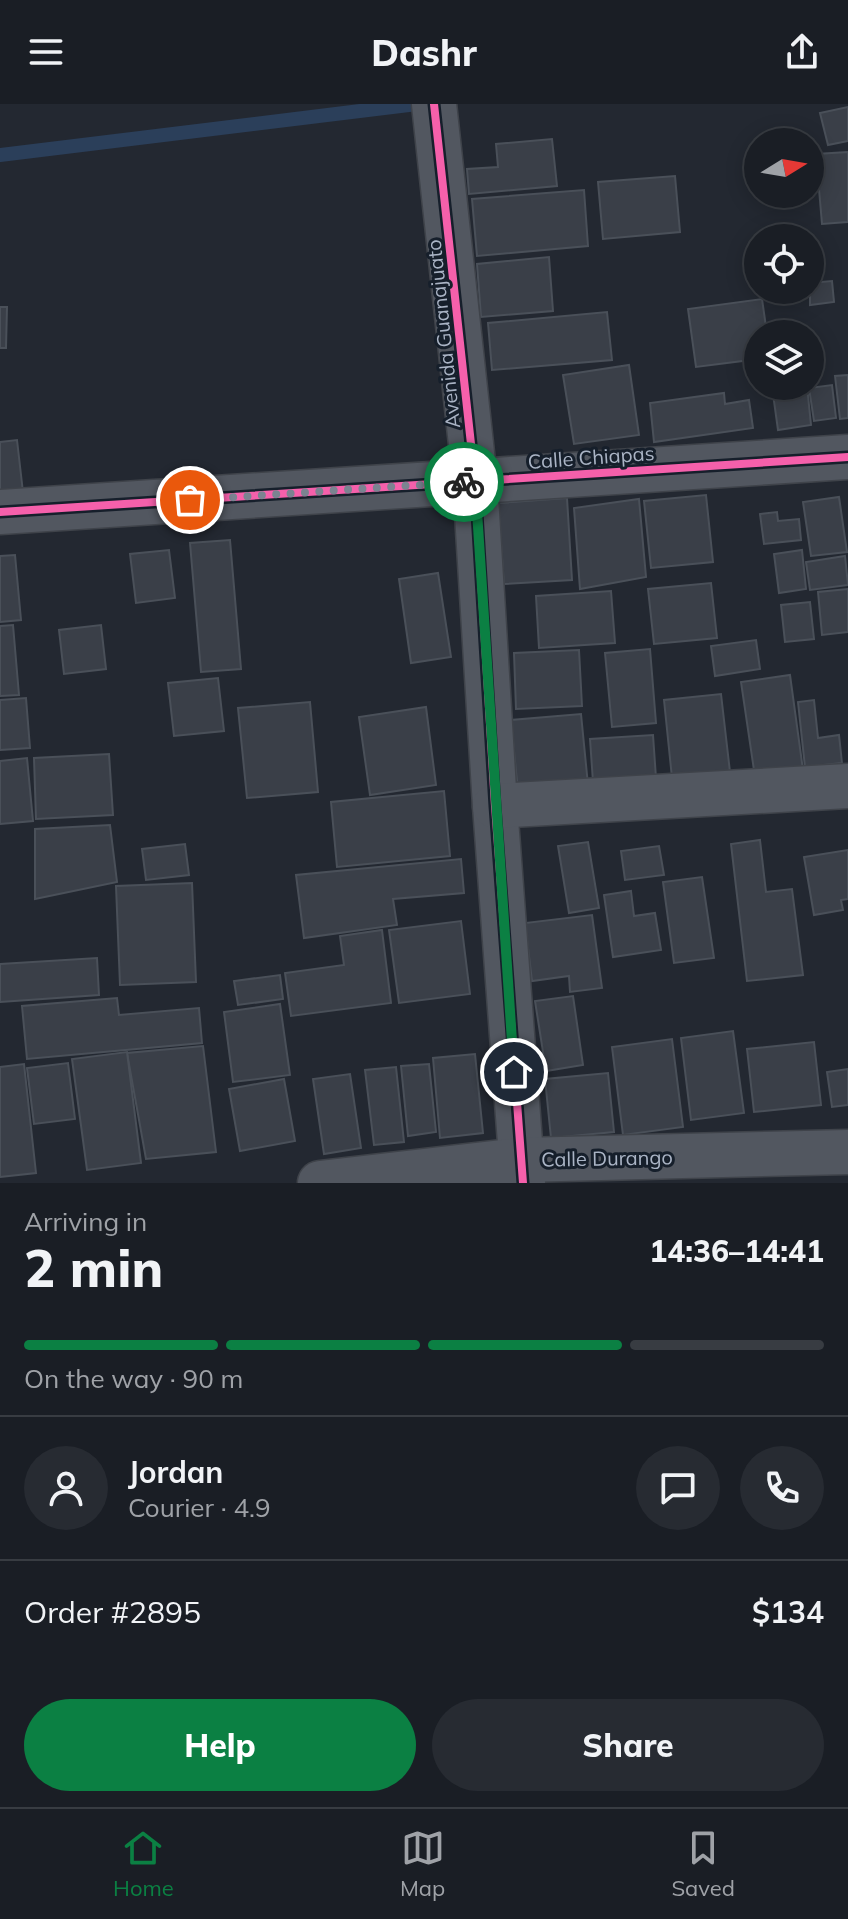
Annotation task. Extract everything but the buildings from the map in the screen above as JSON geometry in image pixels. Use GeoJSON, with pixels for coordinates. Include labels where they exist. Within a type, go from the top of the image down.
{"type":"FeatureCollection","features":[{"type":"Feature","properties":{"kind":"street","name":"Avenida Guanajuato"},"geometry":{"type":"LineString","coordinates":[[434,104],[475,481],[522,1172]]}},
{"type":"Feature","properties":{"kind":"street","name":"Calle Chiapas"},"geometry":{"type":"LineString","coordinates":[[0,512],[848,457]]}},
{"type":"Feature","properties":{"kind":"street"},"geometry":{"type":"LineString","coordinates":[[495,806],[848,786]]}},
{"type":"Feature","properties":{"kind":"street","name":"Calle Durango"},"geometry":{"type":"LineString","coordinates":[[320,1183],[848,1152]]}},
{"type":"Feature","properties":{"kind":"waterway"},"geometry":{"type":"LineString","coordinates":[[0,155],[417,104]]}},
{"type":"Feature","properties":{"kind":"cycle path"},"geometry":{"type":"LineString","coordinates":[[434,104],[475,481],[523,1183]]}},
{"type":"Feature","properties":{"kind":"cycle path"},"geometry":{"type":"LineString","coordinates":[[0,512],[848,457]]}},
{"type":"Feature","properties":{"kind":"way so far"},"geometry":{"type":"LineString","coordinates":[[190,500],[464,482]]}},
{"type":"Feature","properties":{"kind":"route"},"geometry":{"type":"LineString","coordinates":[[464,482],[475,481],[514,1072]]}}]}
